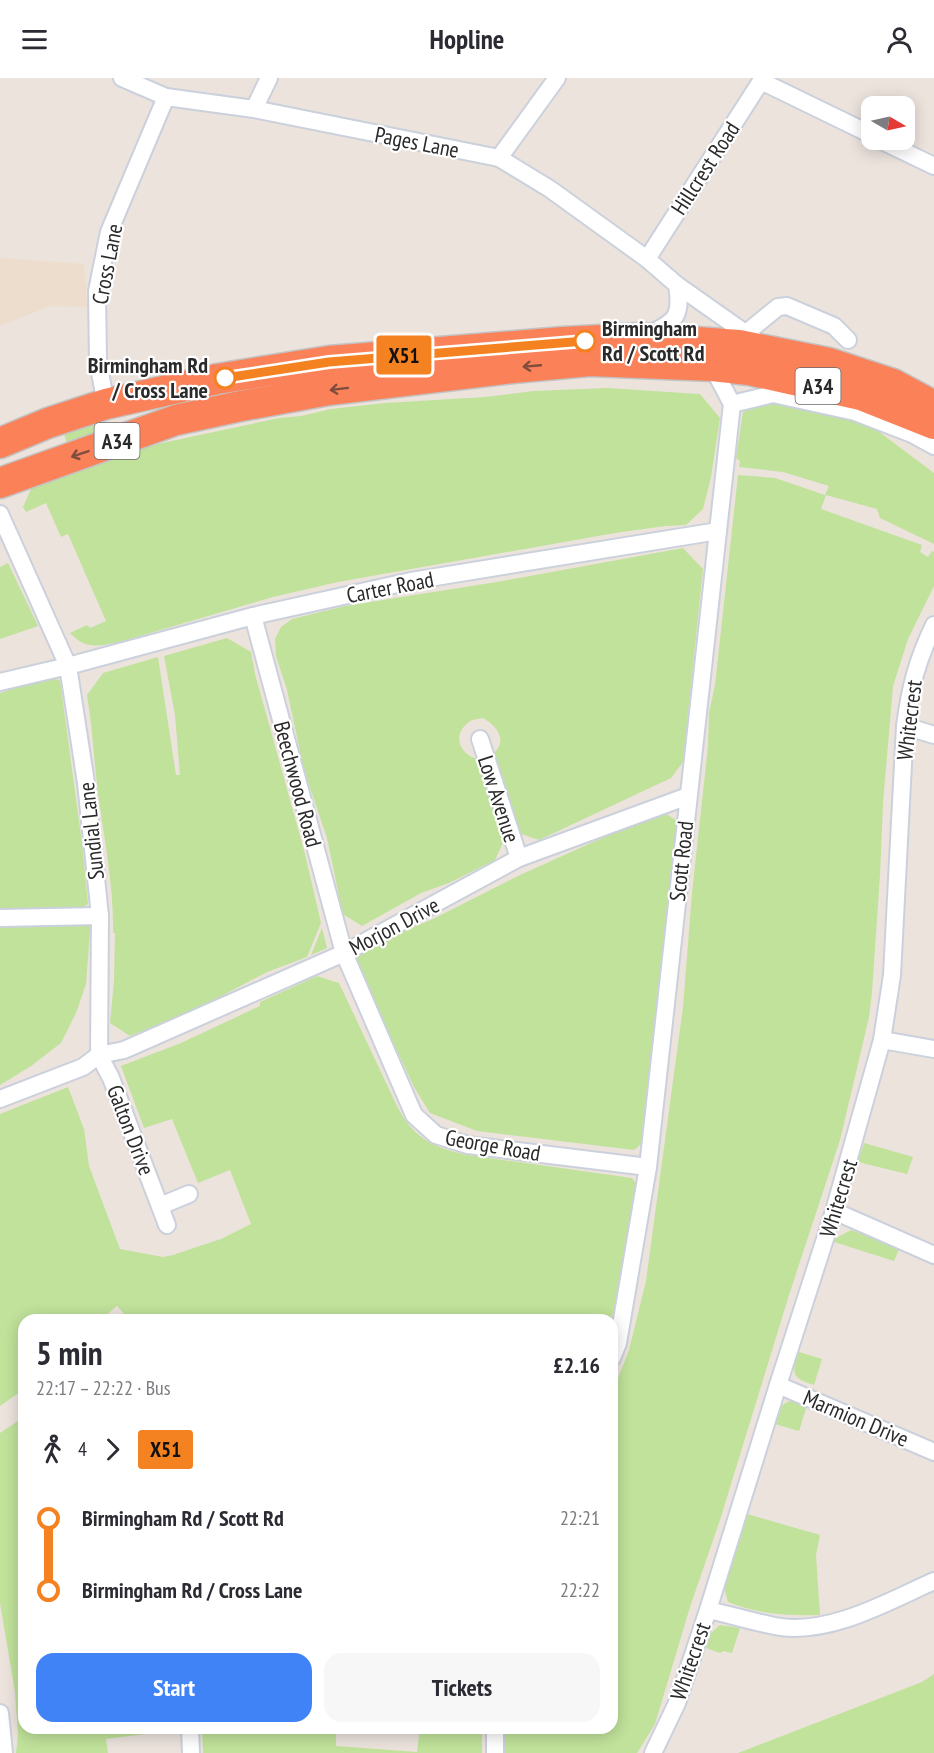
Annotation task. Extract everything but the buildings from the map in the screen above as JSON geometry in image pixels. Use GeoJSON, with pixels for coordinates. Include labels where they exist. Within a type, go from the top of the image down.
{"type":"FeatureCollection","features":[{"type":"Feature","properties":{"kind":"highway","name":"A34"},"geometry":{"type":"LineString","coordinates":[[0,443],[48,423],[106,404],[217,379],[329,362],[563,342],[640,338],[739,345],[755,341],[893,384],[931,414]]}},
{"type":"Feature","properties":{"kind":"highway","name":"A34"},"geometry":{"type":"LineString","coordinates":[[0,483],[176,420],[236,407],[329,390],[591,361],[712,366],[749,370],[861,395],[931,414]]}},
{"type":"Feature","properties":{"kind":"highway"},"geometry":{"type":"LineString","coordinates":[[106,404],[114,420],[125,421],[220,400],[236,407]]}},
{"type":"Feature","properties":{"kind":"street","name":"Pages Lane"},"geometry":{"type":"LineString","coordinates":[[122,78],[166,97],[254,109],[499,158],[550,189],[755,341]]}},
{"type":"Feature","properties":{"kind":"street"},"geometry":{"type":"LineString","coordinates":[[254,109],[269,78]]}},
{"type":"Feature","properties":{"kind":"street"},"geometry":{"type":"LineString","coordinates":[[499,158],[557,78]]}},
{"type":"Feature","properties":{"kind":"street"},"geometry":{"type":"LineString","coordinates":[[762,79],[861,129]]}},
{"type":"Feature","properties":{"kind":"street","name":"Hillcrest Road"},"geometry":{"type":"LineString","coordinates":[[647,259],[762,79]]}},
{"type":"Feature","properties":{"kind":"street","name":"Cross Lane"},"geometry":{"type":"LineString","coordinates":[[106,404],[98,362],[97,291],[108,232],[166,97]]}},
{"type":"Feature","properties":{"kind":"street"},"geometry":{"type":"LineString","coordinates":[[901,150],[934,166]]}},
{"type":"Feature","properties":{"kind":"street"},"geometry":{"type":"LineString","coordinates":[[640,338],[663,328],[674,319],[679,311],[680,301],[677,285]]}},
{"type":"Feature","properties":{"kind":"street"},"geometry":{"type":"LineString","coordinates":[[755,341],[778,307],[787,306],[834,326],[848,340]]}},
{"type":"Feature","properties":{"kind":"street"},"geometry":{"type":"LineString","coordinates":[[712,366],[732,404],[773,394],[855,412],[912,434],[934,446]]}},
{"type":"Feature","properties":{"kind":"street","name":"Scott Road"},"geometry":{"type":"LineString","coordinates":[[618,1343],[648,1167],[732,404]]}},
{"type":"Feature","properties":{"kind":"street","name":"Sundial Lane"},"geometry":{"type":"LineString","coordinates":[[0,514],[68,666],[86,783],[100,916],[99,1055]]}},
{"type":"Feature","properties":{"kind":"street","name":"Carter Road"},"geometry":{"type":"LineString","coordinates":[[0,682],[253,616],[411,581],[718,531]]}},
{"type":"Feature","properties":{"kind":"street","name":"Beechwood Road"},"geometry":{"type":"LineString","coordinates":[[253,616],[344,953]]}},
{"type":"Feature","properties":{"kind":"street","name":"Whitecrest"},"geometry":{"type":"LineString","coordinates":[[653,1753],[677,1703],[708,1610],[777,1385],[834,1211],[882,1040],[892,975],[905,726],[910,688],[934,625]]}},
{"type":"Feature","properties":{"kind":"street"},"geometry":{"type":"LineString","coordinates":[[905,726],[934,735]]}},
{"type":"Feature","properties":{"kind":"street","name":"Low Avenue"},"geometry":{"type":"LineString","coordinates":[[480,739],[519,858]]}},
{"type":"Feature","properties":{"kind":"street","name":"Morjon Drive"},"geometry":{"type":"LineString","coordinates":[[99,1055],[124,1050],[344,953],[519,858],[688,796]]}},
{"type":"Feature","properties":{"kind":"street"},"geometry":{"type":"LineString","coordinates":[[0,918],[100,916]]}},
{"type":"Feature","properties":{"kind":"street","name":"George Road"},"geometry":{"type":"LineString","coordinates":[[344,953],[414,1115],[436,1135],[468,1145],[648,1167]]}},
{"type":"Feature","properties":{"kind":"street"},"geometry":{"type":"LineString","coordinates":[[882,1040],[934,1049]]}},
{"type":"Feature","properties":{"kind":"street"},"geometry":{"type":"LineString","coordinates":[[0,1099],[83,1067],[99,1055]]}},
{"type":"Feature","properties":{"kind":"street","name":"Galton Drive"},"geometry":{"type":"LineString","coordinates":[[99,1055],[111,1078],[167,1225]]}},
{"type":"Feature","properties":{"kind":"street","name":"Galton Drive"},"geometry":{"type":"LineString","coordinates":[[160,1206],[189,1194]]}},
{"type":"Feature","properties":{"kind":"street"},"geometry":{"type":"LineString","coordinates":[[834,1211],[934,1255]]}},
{"type":"Feature","properties":{"kind":"street","name":"Marmion Drive"},"geometry":{"type":"LineString","coordinates":[[777,1385],[934,1452]]}},
{"type":"Feature","properties":{"kind":"street"},"geometry":{"type":"LineString","coordinates":[[708,1610],[780,1627],[802,1628],[828,1624],[879,1606],[934,1581]]}},
{"type":"Feature","properties":{"kind":"street"},"geometry":{"type":"LineString","coordinates":[[0,1713],[4,1753]]}},
{"type":"Feature","properties":{"kind":"street"},"geometry":{"type":"LineString","coordinates":[[190,1734],[191,1753]]}},
{"type":"Feature","properties":{"kind":"street"},"geometry":{"type":"LineString","coordinates":[[495,1734],[495,1753]]}},
{"type":"Feature","properties":{"kind":"shaded area"},"geometry":{"type":"Polygon","coordinates":[[[0,258],[84,264],[87,307],[50,306],[0,326],[0,258]]]}},
{"type":"Feature","properties":{"kind":"green space"},"geometry":{"type":"Polygon","coordinates":[[[607,388],[700,394],[720,418],[711,477],[703,509],[686,525],[615,533],[338,582],[273,597],[116,643],[91,645],[81,642],[70,633],[87,625],[90,628],[106,621],[68,534],[61,537],[46,503],[26,512],[23,507],[32,487],[97,462],[162,443],[279,418],[385,403],[485,397],[534,391],[607,388]]]}},
{"type":"Feature","properties":{"kind":"green space"},"geometry":{"type":"Polygon","coordinates":[[[766,401],[847,418],[878,431],[934,473],[934,544],[880,518],[877,509],[826,495],[821,509],[922,545],[920,552],[928,557],[932,551],[934,552],[934,586],[908,639],[893,686],[869,1017],[840,1140],[789,1295],[720,1520],[690,1607],[655,1724],[637,1753],[503,1753],[505,1734],[618,1734],[618,1378],[629,1350],[646,1281],[683,1007],[692,893],[708,746],[709,713],[715,685],[738,475],[775,478],[825,495],[829,486],[783,472],[739,467],[740,461],[736,458],[743,412],[766,401]]]}},
{"type":"Feature","properties":{"kind":"green space"},"geometry":{"type":"Polygon","coordinates":[[[97,421],[114,432],[68,447],[64,434],[97,421]]]}},
{"type":"Feature","properties":{"kind":"green space"},"geometry":{"type":"Polygon","coordinates":[[[683,548],[703,569],[683,762],[671,778],[539,840],[521,834],[502,774],[496,776],[490,756],[499,746],[500,736],[494,726],[483,718],[472,720],[463,727],[459,738],[462,749],[478,759],[505,838],[495,860],[449,883],[421,893],[362,926],[341,913],[327,838],[304,770],[287,690],[276,656],[275,639],[281,627],[292,619],[345,606],[497,582],[683,548]]]}},
{"type":"Feature","properties":{"kind":"green space"},"geometry":{"type":"Polygon","coordinates":[[[8,563],[38,626],[0,639],[0,567],[8,563]]]}},
{"type":"Feature","properties":{"kind":"green space"},"geometry":{"type":"Polygon","coordinates":[[[227,638],[251,652],[321,923],[307,957],[267,972],[199,1008],[130,1036],[110,1023],[115,933],[113,933],[111,883],[87,695],[103,673],[158,657],[176,775],[180,775],[175,715],[164,656],[227,638]]]}},
{"type":"Feature","properties":{"kind":"green space"},"geometry":{"type":"Polygon","coordinates":[[[50,678],[60,680],[88,904],[84,907],[0,911],[0,693],[50,678]]]}},
{"type":"Feature","properties":{"kind":"green space"},"geometry":{"type":"Polygon","coordinates":[[[662,811],[677,821],[656,1027],[647,1087],[644,1142],[634,1150],[477,1131],[430,1113],[414,1087],[351,960],[354,952],[433,919],[520,875],[662,811]]]}},
{"type":"Feature","properties":{"kind":"green space"},"geometry":{"type":"Polygon","coordinates":[[[91,918],[86,984],[76,1013],[61,1043],[31,1066],[0,1085],[0,923],[91,918]]]}},
{"type":"Feature","properties":{"kind":"green space"},"geometry":{"type":"Polygon","coordinates":[[[322,928],[327,948],[311,955],[322,928]]]}},
{"type":"Feature","properties":{"kind":"green space"},"geometry":{"type":"Polygon","coordinates":[[[317,976],[339,983],[402,1116],[416,1133],[433,1144],[468,1155],[632,1178],[637,1185],[621,1282],[613,1314],[124,1314],[117,1306],[107,1314],[18,1314],[18,1393],[0,1406],[0,1114],[68,1087],[84,1129],[89,1166],[120,1249],[163,1257],[221,1239],[251,1224],[230,1170],[198,1183],[172,1119],[144,1128],[121,1066],[181,1043],[260,1006],[260,1002],[317,976]]]}},
{"type":"Feature","properties":{"kind":"green space"},"geometry":{"type":"Polygon","coordinates":[[[864,1143],[913,1157],[907,1174],[858,1162],[864,1143]]]}},
{"type":"Feature","properties":{"kind":"green space"},"geometry":{"type":"Polygon","coordinates":[[[851,1230],[900,1247],[894,1261],[831,1241],[851,1230]]]}},
{"type":"Feature","properties":{"kind":"green space"},"geometry":{"type":"Polygon","coordinates":[[[799,1352],[822,1359],[814,1385],[795,1374],[799,1352]]]}},
{"type":"Feature","properties":{"kind":"green space"},"geometry":{"type":"Polygon","coordinates":[[[797,1400],[808,1402],[799,1431],[775,1424],[784,1404],[797,1400]]]}},
{"type":"Feature","properties":{"kind":"green space"},"geometry":{"type":"Polygon","coordinates":[[[18,1421],[18,1734],[145,1734],[106,1739],[108,1753],[16,1753],[18,1735],[15,1692],[0,1603],[0,1433],[18,1421]]]}},
{"type":"Feature","properties":{"kind":"green space"},"geometry":{"type":"Polygon","coordinates":[[[747,1514],[820,1535],[816,1555],[820,1615],[773,1613],[728,1602],[724,1588],[747,1514]]]}},
{"type":"Feature","properties":{"kind":"green space"},"geometry":{"type":"Polygon","coordinates":[[[720,1625],[740,1628],[732,1653],[723,1651],[720,1653],[706,1648],[711,1633],[720,1625]]]}},
{"type":"Feature","properties":{"kind":"green space"},"geometry":{"type":"Polygon","coordinates":[[[934,1674],[934,1753],[738,1753],[922,1682],[934,1674]]]}},
{"type":"Feature","properties":{"kind":"green space"},"geometry":{"type":"Polygon","coordinates":[[[202,1734],[336,1734],[336,1746],[417,1752],[419,1734],[482,1734],[482,1753],[203,1753],[202,1734]]]}},
{"type":"Feature","properties":{"kind":"bus line","name":"X51"},"geometry":{"type":"LineString","coordinates":[[225,378],[329,362],[585,341]]}},
{"type":"Feature","properties":{"kind":"place","name":"Birmingham Rd / Scott Rd"},"geometry":{"type":"Point","coordinates":[585,341]}},
{"type":"Feature","properties":{"kind":"place","name":"Birmingham Rd / Cross Lane"},"geometry":{"type":"Point","coordinates":[225,378]}}]}
